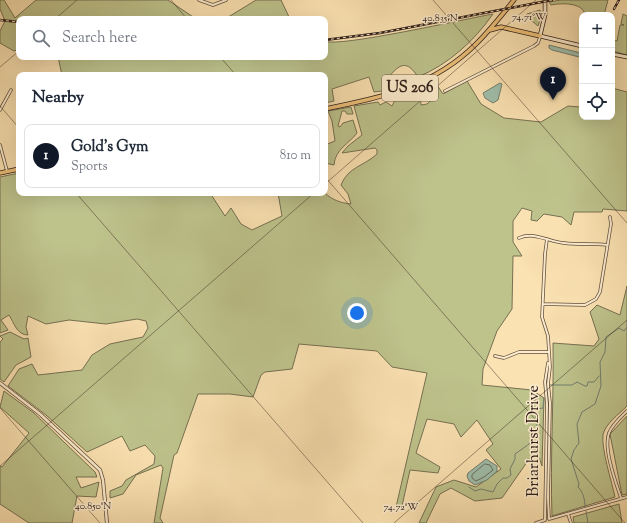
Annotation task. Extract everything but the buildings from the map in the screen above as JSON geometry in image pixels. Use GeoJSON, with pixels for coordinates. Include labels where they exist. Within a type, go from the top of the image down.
{"type":"FeatureCollection","features":[{"type":"Feature","properties":{"kind":"highway","name":"US 206"},"geometry":{"type":"LineString","coordinates":[[328,108],[385,96],[415,85],[456,61],[489,31],[514,0]]}},
{"type":"Feature","properties":{"kind":"highway"},"geometry":{"type":"LineString","coordinates":[[489,31],[501,27],[540,36]]}},
{"type":"Feature","properties":{"kind":"highway"},"geometry":{"type":"LineString","coordinates":[[0,173],[16,170]]}},
{"type":"Feature","properties":{"kind":"main road"},"geometry":{"type":"LineString","coordinates":[[545,0],[545,15],[540,36],[579,45]]}},
{"type":"Feature","properties":{"kind":"main road"},"geometry":{"type":"LineString","coordinates":[[615,55],[627,58]]}},
{"type":"Feature","properties":{"kind":"street"},"geometry":{"type":"LineString","coordinates":[[199,0],[213,5],[226,0]]}},
{"type":"Feature","properties":{"kind":"street"},"geometry":{"type":"LineString","coordinates":[[445,91],[534,46],[538,43],[540,36]]}},
{"type":"Feature","properties":{"kind":"street"},"geometry":{"type":"LineString","coordinates":[[0,110],[11,90]]}},
{"type":"Feature","properties":{"kind":"street"},"geometry":{"type":"LineString","coordinates":[[0,145],[7,171]]}},
{"type":"Feature","properties":{"kind":"street"},"geometry":{"type":"LineString","coordinates":[[543,304],[585,305],[594,301],[600,292],[611,224],[610,217]]}},
{"type":"Feature","properties":{"kind":"street"},"geometry":{"type":"LineString","coordinates":[[518,238],[532,236],[566,244],[608,245]]}},
{"type":"Feature","properties":{"kind":"street","name":"Briarhurst Drive"},"geometry":{"type":"LineString","coordinates":[[548,239],[544,254],[543,321],[548,336],[549,352],[549,519]]}},
{"type":"Feature","properties":{"kind":"street"},"geometry":{"type":"LineString","coordinates":[[495,356],[504,358],[519,352],[549,352]]}},
{"type":"Feature","properties":{"kind":"street","name":"Briarhurst Drive"},"geometry":{"type":"LineString","coordinates":[[545,520],[547,404],[545,386],[549,362]]}},
{"type":"Feature","properties":{"kind":"street"},"geometry":{"type":"LineString","coordinates":[[0,383],[40,414],[100,470],[103,480],[106,523]]}},
{"type":"Feature","properties":{"kind":"street"},"geometry":{"type":"LineString","coordinates":[[621,498],[610,458],[608,437],[613,426],[627,411]]}},
{"type":"Feature","properties":{"kind":"street"},"geometry":{"type":"LineString","coordinates":[[536,523],[627,497]]}},
{"type":"Feature","properties":{"kind":"street"},"geometry":{"type":"LineString","coordinates":[[568,514],[571,523]]}},
{"type":"Feature","properties":{"kind":"green space"},"geometry":{"type":"Polygon","coordinates":[[[0,0],[4,0],[15,18],[16,17],[16,50],[14,51],[0,43],[0,31],[5,21],[0,9],[0,0]]]}},
{"type":"Feature","properties":{"kind":"green space"},"geometry":{"type":"Polygon","coordinates":[[[36,0],[168,0],[192,16],[17,16],[36,0]]]}},
{"type":"Feature","properties":{"kind":"green space"},"geometry":{"type":"Polygon","coordinates":[[[256,0],[281,0],[289,16],[230,16],[256,0]]]}},
{"type":"Feature","properties":{"kind":"green space"},"geometry":{"type":"Polygon","coordinates":[[[561,0],[608,0],[605,12],[584,12],[580,8],[571,4],[551,5],[549,2],[561,0]]]}},
{"type":"Feature","properties":{"kind":"green space"},"geometry":{"type":"Polygon","coordinates":[[[540,10],[542,14],[538,26],[532,21],[523,18],[527,14],[540,10]]]}},
{"type":"Feature","properties":{"kind":"green space"},"geometry":{"type":"Polygon","coordinates":[[[493,14],[478,33],[460,51],[429,72],[418,77],[410,68],[403,66],[396,69],[388,78],[392,87],[390,90],[374,92],[369,77],[332,89],[334,101],[328,102],[328,72],[61,72],[59,60],[328,60],[328,41],[335,42],[378,37],[493,14]]]}},
{"type":"Feature","properties":{"kind":"green space"},"geometry":{"type":"Polygon","coordinates":[[[623,14],[627,16],[627,55],[615,52],[615,41],[617,41],[620,25],[624,25],[621,24],[623,14]]]}},
{"type":"Feature","properties":{"kind":"green space"},"geometry":{"type":"Polygon","coordinates":[[[467,81],[481,104],[504,118],[541,122],[568,106],[579,107],[579,120],[615,120],[615,89],[627,92],[627,211],[603,209],[602,212],[574,212],[571,225],[562,217],[544,214],[537,221],[531,220],[532,211],[522,208],[513,221],[513,242],[522,256],[513,256],[512,309],[497,331],[483,369],[482,385],[532,390],[544,398],[542,466],[539,457],[532,455],[502,498],[475,501],[451,488],[440,494],[426,523],[419,523],[436,487],[454,480],[476,487],[501,469],[486,450],[493,444],[477,420],[461,437],[454,424],[427,419],[416,453],[440,467],[438,473],[410,470],[402,506],[396,507],[427,373],[392,367],[377,351],[299,344],[292,369],[265,372],[261,375],[253,397],[230,394],[198,394],[177,453],[174,455],[160,518],[163,523],[154,523],[163,468],[161,465],[136,475],[123,494],[110,498],[110,491],[122,486],[126,480],[154,464],[155,456],[145,445],[130,451],[122,436],[87,452],[46,415],[8,386],[19,369],[32,364],[38,375],[82,370],[92,355],[110,344],[143,337],[148,328],[146,321],[137,319],[106,324],[69,320],[46,324],[28,316],[26,327],[28,335],[18,331],[9,315],[1,320],[8,330],[0,333],[0,177],[16,174],[16,196],[212,196],[225,216],[231,208],[241,224],[252,230],[282,216],[279,196],[328,196],[337,201],[351,204],[348,194],[341,185],[344,179],[352,170],[377,154],[377,150],[375,148],[342,153],[362,135],[354,106],[378,102],[380,105],[386,102],[392,106],[397,96],[414,89],[420,93],[421,105],[427,104],[437,95],[435,82],[443,94],[467,81]]]}},
{"type":"Feature","properties":{"kind":"green space"},"geometry":{"type":"Polygon","coordinates":[[[351,107],[353,114],[347,114],[345,111],[342,111],[338,126],[340,127],[343,123],[353,120],[357,133],[337,155],[334,165],[328,164],[328,144],[335,141],[332,121],[328,111],[351,107]]]}},
{"type":"Feature","properties":{"kind":"green space"},"geometry":{"type":"Polygon","coordinates":[[[627,286],[627,406],[609,423],[603,435],[605,457],[615,497],[552,516],[551,473],[553,343],[594,346],[599,339],[590,312],[597,305],[620,315],[627,286]]]}},
{"type":"Feature","properties":{"kind":"green space"},"geometry":{"type":"Polygon","coordinates":[[[10,332],[24,339],[28,338],[31,357],[16,365],[4,382],[0,379],[0,342],[3,339],[0,336],[10,332]]]}},
{"type":"Feature","properties":{"kind":"green space"},"geometry":{"type":"Polygon","coordinates":[[[4,391],[34,413],[95,472],[97,477],[76,477],[81,488],[99,482],[96,497],[77,496],[72,523],[29,523],[0,504],[0,466],[2,467],[29,433],[0,407],[4,391]]]}},
{"type":"Feature","properties":{"kind":"green space"},"geometry":{"type":"Polygon","coordinates":[[[627,416],[627,494],[622,495],[610,434],[627,416]]]}},
{"type":"Feature","properties":{"kind":"green space"},"geometry":{"type":"Polygon","coordinates":[[[619,504],[622,523],[574,523],[573,517],[619,504]]]}},
{"type":"Feature","properties":{"kind":"water"},"geometry":{"type":"Polygon","coordinates":[[[549,45],[579,52],[579,57],[552,50],[549,48],[549,45]]]}},
{"type":"Feature","properties":{"kind":"water"},"geometry":{"type":"Polygon","coordinates":[[[500,83],[502,84],[498,100],[493,103],[485,98],[483,93],[500,83]]]}},
{"type":"Feature","properties":{"kind":"water"},"geometry":{"type":"Polygon","coordinates":[[[486,459],[497,466],[497,471],[487,480],[475,485],[469,481],[467,476],[468,473],[486,459]]]}},
{"type":"Feature","properties":{"kind":"waterway"},"geometry":{"type":"LineString","coordinates":[[585,507],[585,501],[578,487],[579,484],[571,459],[574,450],[579,443],[577,424],[582,412],[595,404],[601,386],[600,362],[605,352],[606,337],[619,328],[624,331],[627,327]]}},
{"type":"Feature","properties":{"kind":"waterway"},"geometry":{"type":"LineString","coordinates":[[550,385],[572,385],[577,382],[587,386],[588,382],[594,382],[599,376]]}},
{"type":"Feature","properties":{"kind":"waterway"},"geometry":{"type":"LineString","coordinates":[[469,487],[475,491],[481,489],[493,492],[497,484],[503,478],[507,478],[511,475],[510,469],[515,459],[515,454],[528,445],[535,437],[537,427],[535,411],[536,409],[543,408],[544,398]]}},
{"type":"Feature","properties":{"kind":"waterway"},"geometry":{"type":"LineString","coordinates":[[586,511],[588,523]]}},
{"type":"Feature","properties":{"kind":"railway"},"geometry":{"type":"LineString","coordinates":[[328,40],[380,33],[552,0]]}},
{"type":"Feature","properties":{"kind":"railway"},"geometry":{"type":"LineString","coordinates":[[614,9],[619,0]]}},
{"type":"Feature","properties":{"kind":"railway"},"geometry":{"type":"LineString","coordinates":[[0,20],[16,22]]}},
{"type":"Feature","properties":{"kind":"place","name":"Gold's Gym"},"geometry":{"type":"Point","coordinates":[553,100]}}]}
